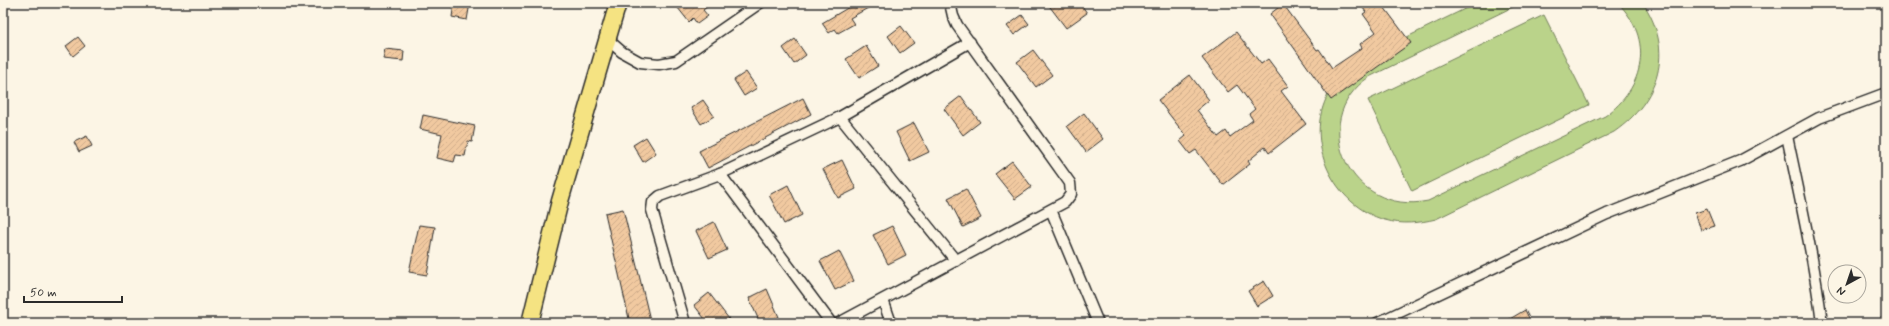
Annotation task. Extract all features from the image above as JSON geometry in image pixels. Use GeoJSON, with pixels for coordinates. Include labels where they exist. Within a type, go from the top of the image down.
{"type":"FeatureCollection","features":[{"type":"Feature","properties":{"kind":"main road"},"geometry":{"type":"LineString","coordinates":[[530,323],[560,201],[618,3]]}},
{"type":"Feature","properties":{"kind":"street"},"geometry":{"type":"LineString","coordinates":[[607,39],[622,52],[640,62],[659,64],[676,61],[760,3]]}},
{"type":"Feature","properties":{"kind":"street"},"geometry":{"type":"LineString","coordinates":[[839,323],[1051,210],[1068,199],[1071,194],[1070,183],[970,42],[953,16],[950,3]]}},
{"type":"Feature","properties":{"kind":"street"},"geometry":{"type":"LineString","coordinates":[[685,323],[652,210],[654,202],[660,196],[720,174],[840,117],[970,42]]}},
{"type":"Feature","properties":{"kind":"street"},"geometry":{"type":"LineString","coordinates":[[1377,323],[1607,214],[1740,161],[1819,118],[1886,93]]}},
{"type":"Feature","properties":{"kind":"street"},"geometry":{"type":"LineString","coordinates":[[840,117],[956,261]]}},
{"type":"Feature","properties":{"kind":"street"},"geometry":{"type":"LineString","coordinates":[[1787,136],[1806,224],[1822,323]]}},
{"type":"Feature","properties":{"kind":"street"},"geometry":{"type":"LineString","coordinates":[[720,174],[832,323]]}},
{"type":"Feature","properties":{"kind":"street"},"geometry":{"type":"LineString","coordinates":[[1051,210],[1098,323]]}},
{"type":"Feature","properties":{"kind":"street"},"geometry":{"type":"LineString","coordinates":[[883,300],[891,323]]}},
{"type":"Feature","properties":{"kind":"green space"},"geometry":{"type":"Polygon","coordinates":[[[1477,3],[1521,3],[1369,77],[1350,96],[1340,117],[1339,140],[1346,162],[1359,180],[1377,195],[1401,202],[1428,201],[1605,116],[1619,105],[1629,92],[1636,77],[1640,62],[1640,47],[1637,32],[1629,17],[1618,3],[1643,3],[1653,21],[1658,39],[1660,57],[1657,74],[1651,90],[1642,106],[1629,120],[1614,132],[1436,219],[1398,223],[1385,220],[1367,212],[1351,201],[1338,186],[1328,169],[1321,151],[1319,131],[1322,112],[1329,93],[1357,62],[1364,57],[1477,3]]]}},
{"type":"Feature","properties":{"kind":"green space"},"geometry":{"type":"Polygon","coordinates":[[[1544,15],[1589,105],[1412,191],[1368,100],[1544,15]]]}},
{"type":"Feature","properties":{"kind":"building"},"geometry":{"type":"Polygon","coordinates":[[[454,3],[470,3],[467,20],[452,17],[454,3]]]}},
{"type":"Feature","properties":{"kind":"building"},"geometry":{"type":"Polygon","coordinates":[[[674,3],[712,3],[703,10],[708,16],[697,24],[693,18],[689,22],[674,3]]]}},
{"type":"Feature","properties":{"kind":"building"},"geometry":{"type":"Polygon","coordinates":[[[856,3],[877,3],[850,18],[854,24],[838,33],[835,29],[829,33],[822,23],[856,3]]]}},
{"type":"Feature","properties":{"kind":"building"},"geometry":{"type":"Polygon","coordinates":[[[1047,3],[1080,3],[1087,13],[1066,28],[1047,3]]]}},
{"type":"Feature","properties":{"kind":"building"},"geometry":{"type":"Polygon","coordinates":[[[1359,3],[1381,3],[1411,43],[1331,100],[1270,14],[1283,4],[1317,50],[1319,49],[1332,68],[1362,48],[1360,44],[1376,32],[1363,14],[1366,12],[1359,3]]]}},
{"type":"Feature","properties":{"kind":"building"},"geometry":{"type":"Polygon","coordinates":[[[1022,15],[1029,24],[1014,35],[1007,26],[1022,15]]]}},
{"type":"Feature","properties":{"kind":"building"},"geometry":{"type":"Polygon","coordinates":[[[901,26],[914,43],[900,53],[888,36],[901,26]]]}},
{"type":"Feature","properties":{"kind":"building"},"geometry":{"type":"Polygon","coordinates":[[[1236,32],[1261,64],[1268,59],[1288,86],[1281,91],[1306,124],[1269,153],[1265,147],[1248,161],[1250,164],[1223,185],[1196,150],[1190,154],[1180,141],[1186,136],[1158,100],[1190,75],[1209,100],[1197,110],[1218,137],[1226,131],[1230,137],[1253,120],[1249,114],[1255,109],[1237,85],[1228,92],[1202,58],[1236,32]]]}},
{"type":"Feature","properties":{"kind":"building"},"geometry":{"type":"Polygon","coordinates":[[[78,37],[85,46],[73,56],[66,46],[78,37]]]}},
{"type":"Feature","properties":{"kind":"building"},"geometry":{"type":"Polygon","coordinates":[[[795,39],[806,55],[794,64],[783,48],[795,39]]]}},
{"type":"Feature","properties":{"kind":"building"},"geometry":{"type":"Polygon","coordinates":[[[866,46],[878,66],[859,78],[846,59],[866,46]]]}},
{"type":"Feature","properties":{"kind":"building"},"geometry":{"type":"Polygon","coordinates":[[[385,49],[404,51],[403,61],[383,59],[385,49]]]}},
{"type":"Feature","properties":{"kind":"building"},"geometry":{"type":"Polygon","coordinates":[[[1033,50],[1052,75],[1036,87],[1017,62],[1033,50]]]}},
{"type":"Feature","properties":{"kind":"building"},"geometry":{"type":"Polygon","coordinates":[[[746,72],[757,88],[744,96],[734,80],[746,72]]]}},
{"type":"Feature","properties":{"kind":"building"},"geometry":{"type":"Polygon","coordinates":[[[961,96],[980,122],[963,135],[944,109],[961,96]]]}},
{"type":"Feature","properties":{"kind":"building"},"geometry":{"type":"Polygon","coordinates":[[[803,98],[811,114],[708,168],[699,151],[803,98]]]}},
{"type":"Feature","properties":{"kind":"building"},"geometry":{"type":"Polygon","coordinates":[[[703,100],[714,116],[701,124],[691,108],[703,100]]]}},
{"type":"Feature","properties":{"kind":"building"},"geometry":{"type":"Polygon","coordinates":[[[1084,113],[1103,139],[1086,152],[1067,126],[1084,113]]]}},
{"type":"Feature","properties":{"kind":"building"},"geometry":{"type":"Polygon","coordinates":[[[423,115],[475,126],[472,142],[468,141],[465,156],[456,155],[454,162],[437,158],[442,134],[420,129],[423,115]]]}},
{"type":"Feature","properties":{"kind":"building"},"geometry":{"type":"Polygon","coordinates":[[[914,123],[929,152],[910,161],[896,132],[914,123]]]}},
{"type":"Feature","properties":{"kind":"building"},"geometry":{"type":"Polygon","coordinates":[[[87,136],[92,146],[79,152],[74,142],[87,136]]]}},
{"type":"Feature","properties":{"kind":"building"},"geometry":{"type":"Polygon","coordinates":[[[646,137],[656,153],[643,162],[633,145],[646,137]]]}},
{"type":"Feature","properties":{"kind":"building"},"geometry":{"type":"Polygon","coordinates":[[[842,160],[856,189],[838,198],[823,169],[842,160]]]}},
{"type":"Feature","properties":{"kind":"building"},"geometry":{"type":"Polygon","coordinates":[[[1012,161],[1032,187],[1015,199],[995,174],[1012,161]]]}},
{"type":"Feature","properties":{"kind":"building"},"geometry":{"type":"Polygon","coordinates":[[[788,185],[802,215],[784,224],[769,195],[788,185]]]}},
{"type":"Feature","properties":{"kind":"building"},"geometry":{"type":"Polygon","coordinates":[[[966,189],[981,218],[963,227],[948,198],[966,189]]]}},
{"type":"Feature","properties":{"kind":"building"},"geometry":{"type":"Polygon","coordinates":[[[623,209],[650,320],[637,323],[630,323],[605,213],[623,209]]]}},
{"type":"Feature","properties":{"kind":"building"},"geometry":{"type":"Polygon","coordinates":[[[1707,209],[1714,226],[1701,230],[1695,213],[1707,209]]]}},
{"type":"Feature","properties":{"kind":"building"},"geometry":{"type":"Polygon","coordinates":[[[714,222],[727,250],[709,258],[696,231],[714,222]]]}},
{"type":"Feature","properties":{"kind":"building"},"geometry":{"type":"Polygon","coordinates":[[[419,225],[435,227],[427,275],[409,272],[419,225]]]}},
{"type":"Feature","properties":{"kind":"building"},"geometry":{"type":"Polygon","coordinates":[[[892,226],[906,255],[888,264],[873,235],[892,226]]]}},
{"type":"Feature","properties":{"kind":"building"},"geometry":{"type":"Polygon","coordinates":[[[839,251],[854,281],[835,290],[820,261],[839,251]]]}},
{"type":"Feature","properties":{"kind":"building"},"geometry":{"type":"Polygon","coordinates":[[[1264,281],[1273,296],[1257,306],[1248,291],[1264,281]]]}},
{"type":"Feature","properties":{"kind":"building"},"geometry":{"type":"Polygon","coordinates":[[[767,289],[779,317],[766,323],[760,323],[749,298],[767,289]]]}},
{"type":"Feature","properties":{"kind":"building"},"geometry":{"type":"Polygon","coordinates":[[[709,293],[729,319],[724,323],[708,323],[694,305],[709,293]]]}},
{"type":"Feature","properties":{"kind":"building"},"geometry":{"type":"Polygon","coordinates":[[[1525,310],[1530,320],[1524,323],[1503,323],[1525,310]]]}}]}
